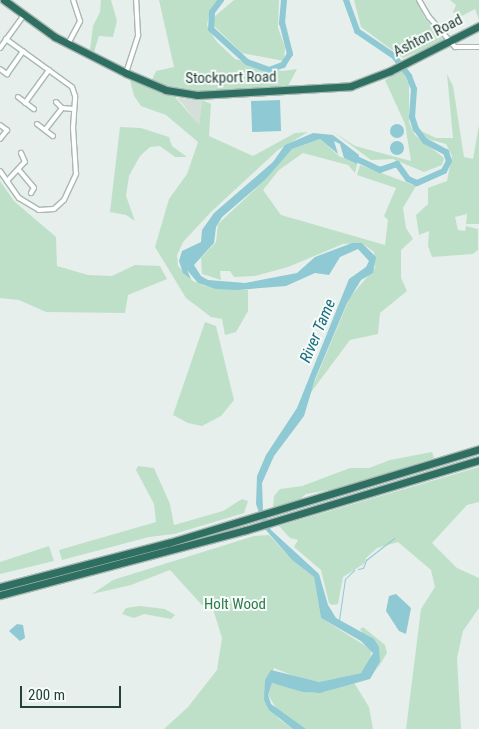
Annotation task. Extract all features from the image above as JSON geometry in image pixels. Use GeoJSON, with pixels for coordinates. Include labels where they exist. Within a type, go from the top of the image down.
{"type":"FeatureCollection","features":[{"type":"Feature","properties":{"kind":"highway","name":"Stockport Road"},"geometry":{"type":"LineString","coordinates":[[4,0],[68,44],[126,73],[166,90],[204,95],[342,87],[390,71]]}},
{"type":"Feature","properties":{"kind":"highway","name":"Ashton Road"},"geometry":{"type":"LineString","coordinates":[[390,71],[479,26]]}},
{"type":"Feature","properties":{"kind":"highway"},"geometry":{"type":"LineString","coordinates":[[0,588],[294,506],[479,449]]}},
{"type":"Feature","properties":{"kind":"highway"},"geometry":{"type":"LineString","coordinates":[[0,595],[246,530],[479,460]]}},
{"type":"Feature","properties":{"kind":"street"},"geometry":{"type":"LineString","coordinates":[[68,44],[80,20],[72,0]]}},
{"type":"Feature","properties":{"kind":"street"},"geometry":{"type":"LineString","coordinates":[[126,73],[138,35],[136,0]]}},
{"type":"Feature","properties":{"kind":"street"},"geometry":{"type":"LineString","coordinates":[[419,0],[450,41],[462,49],[479,47]]}},
{"type":"Feature","properties":{"kind":"street"},"geometry":{"type":"LineString","coordinates":[[0,48],[24,14]]}},
{"type":"Feature","properties":{"kind":"street"},"geometry":{"type":"LineString","coordinates":[[0,171],[27,205],[40,210],[54,209],[64,200],[76,174],[74,109],[76,96],[72,87],[6,39]]}},
{"type":"Feature","properties":{"kind":"street"},"geometry":{"type":"LineString","coordinates":[[0,69],[7,74],[23,51]]}},
{"type":"Feature","properties":{"kind":"street"},"geometry":{"type":"LineString","coordinates":[[26,102],[49,70]]}},
{"type":"Feature","properties":{"kind":"street"},"geometry":{"type":"LineString","coordinates":[[18,97],[34,109]]}},
{"type":"Feature","properties":{"kind":"street"},"geometry":{"type":"LineString","coordinates":[[56,102],[62,108],[74,109]]}},
{"type":"Feature","properties":{"kind":"street"},"geometry":{"type":"LineString","coordinates":[[45,130],[62,108]]}},
{"type":"Feature","properties":{"kind":"street"},"geometry":{"type":"LineString","coordinates":[[37,124],[53,136]]}},
{"type":"Feature","properties":{"kind":"street"},"geometry":{"type":"LineString","coordinates":[[0,125],[7,130],[0,139]]}},
{"type":"Feature","properties":{"kind":"street"},"geometry":{"type":"LineString","coordinates":[[7,181],[25,162],[21,153]]}},
{"type":"Feature","properties":{"kind":"street"},"geometry":{"type":"LineString","coordinates":[[19,170],[34,188],[31,193]]}},
{"type":"Feature","properties":{"kind":"shaded area"},"geometry":{"type":"Polygon","coordinates":[[[177,98],[202,100],[199,126],[182,103],[177,98]]]}},
{"type":"Feature","properties":{"kind":"green space"},"geometry":{"type":"Polygon","coordinates":[[[101,0],[111,0],[117,21],[113,37],[99,36],[94,52],[90,50],[93,26],[100,12],[101,0]]]}},
{"type":"Feature","properties":{"kind":"green space"},"geometry":{"type":"Polygon","coordinates":[[[159,0],[219,0],[210,10],[207,25],[216,41],[235,59],[282,71],[297,69],[288,86],[188,92],[156,83],[152,80],[156,71],[174,67],[159,0]]]}},
{"type":"Feature","properties":{"kind":"green space"},"geometry":{"type":"Polygon","coordinates":[[[234,0],[279,0],[278,28],[285,47],[284,61],[242,53],[214,26],[214,17],[234,0]]]}},
{"type":"Feature","properties":{"kind":"green space"},"geometry":{"type":"Polygon","coordinates":[[[354,0],[416,0],[425,18],[445,41],[403,58],[361,27],[354,0]]]}},
{"type":"Feature","properties":{"kind":"green space"},"geometry":{"type":"Polygon","coordinates":[[[450,0],[479,0],[479,20],[475,9],[458,18],[453,12],[456,5],[450,0]]]}},
{"type":"Feature","properties":{"kind":"green space"},"geometry":{"type":"Polygon","coordinates":[[[402,70],[409,83],[409,122],[415,135],[444,158],[442,165],[424,172],[393,159],[371,160],[332,131],[355,146],[411,161],[405,124],[385,80],[402,70]]]}},
{"type":"Feature","properties":{"kind":"green space"},"geometry":{"type":"Polygon","coordinates":[[[447,74],[453,86],[464,157],[473,159],[479,125],[479,224],[466,224],[467,214],[455,217],[458,230],[465,231],[466,226],[478,229],[478,250],[473,254],[432,257],[428,246],[429,231],[419,235],[416,215],[428,204],[428,188],[447,181],[452,156],[446,144],[428,139],[419,130],[436,138],[453,138],[447,74]]]}},
{"type":"Feature","properties":{"kind":"green space"},"geometry":{"type":"Polygon","coordinates":[[[130,80],[175,97],[199,125],[202,100],[211,104],[209,136],[253,156],[295,133],[308,132],[278,150],[212,211],[183,242],[177,255],[178,266],[193,281],[205,286],[248,290],[248,311],[236,332],[225,335],[222,319],[211,317],[186,298],[155,247],[169,199],[187,174],[198,142],[166,115],[141,106],[134,96],[130,80]]]}},
{"type":"Feature","properties":{"kind":"green space"},"geometry":{"type":"Polygon","coordinates":[[[120,127],[141,128],[169,137],[172,146],[187,157],[175,157],[160,146],[150,147],[140,156],[129,176],[126,196],[135,221],[126,215],[110,212],[120,127]]]}},
{"type":"Feature","properties":{"kind":"green space"},"geometry":{"type":"Polygon","coordinates":[[[320,139],[339,156],[357,164],[355,173],[348,165],[303,153],[279,170],[263,190],[281,215],[385,245],[388,220],[384,216],[396,188],[357,175],[360,165],[416,186],[403,208],[406,228],[413,239],[401,250],[401,278],[407,291],[380,313],[378,334],[350,340],[309,395],[350,297],[375,268],[374,252],[362,243],[343,244],[288,267],[255,276],[234,277],[230,271],[220,271],[221,280],[202,274],[201,258],[216,242],[218,224],[265,180],[292,149],[320,139]]]}},
{"type":"Feature","properties":{"kind":"green space"},"geometry":{"type":"Polygon","coordinates":[[[0,181],[14,201],[56,237],[57,266],[88,275],[112,276],[135,265],[160,266],[167,279],[128,295],[125,313],[46,312],[19,300],[0,298],[0,181]]]}},
{"type":"Feature","properties":{"kind":"green space"},"geometry":{"type":"Polygon","coordinates":[[[205,322],[216,326],[234,400],[221,416],[202,426],[188,423],[173,415],[205,322]]]}},
{"type":"Feature","properties":{"kind":"green space"},"geometry":{"type":"Polygon","coordinates":[[[432,452],[434,458],[340,488],[306,494],[298,501],[273,508],[274,496],[280,489],[302,486],[350,468],[369,468],[390,460],[432,452]]]}},
{"type":"Feature","properties":{"kind":"green space"},"geometry":{"type":"Polygon","coordinates":[[[138,466],[154,468],[170,504],[174,525],[223,511],[242,499],[248,501],[244,513],[174,534],[149,537],[62,560],[59,550],[156,522],[154,504],[136,470],[138,466]]]}},
{"type":"Feature","properties":{"kind":"green space"},"geometry":{"type":"Polygon","coordinates":[[[479,467],[479,502],[467,505],[432,543],[457,568],[479,578],[479,608],[463,631],[457,658],[461,729],[406,729],[421,609],[435,587],[431,570],[398,542],[377,548],[366,558],[365,563],[343,577],[338,604],[332,605],[329,603],[321,570],[294,547],[298,540],[290,538],[279,526],[479,467]]]}},
{"type":"Feature","properties":{"kind":"green space","name":"Holt Wood"},"geometry":{"type":"Polygon","coordinates":[[[269,535],[292,560],[314,577],[321,618],[372,650],[368,665],[361,673],[319,682],[304,680],[274,668],[264,700],[279,719],[293,729],[164,729],[188,707],[217,670],[222,638],[213,609],[202,605],[170,570],[131,585],[92,594],[113,580],[254,536],[269,535]]]}},
{"type":"Feature","properties":{"kind":"green space"},"geometry":{"type":"Polygon","coordinates":[[[49,546],[54,561],[0,574],[0,562],[49,546]]]}},
{"type":"Feature","properties":{"kind":"green space"},"geometry":{"type":"Polygon","coordinates":[[[140,606],[165,609],[175,615],[171,619],[144,614],[134,618],[122,614],[126,608],[140,606]]]}},
{"type":"Feature","properties":{"kind":"green space"},"geometry":{"type":"Polygon","coordinates":[[[363,627],[385,645],[387,653],[376,671],[380,662],[360,629],[363,627]]]}},
{"type":"Feature","properties":{"kind":"green space"},"geometry":{"type":"Polygon","coordinates":[[[353,681],[369,707],[373,729],[306,729],[278,711],[268,695],[272,683],[312,693],[328,691],[353,681]]]}},
{"type":"Feature","properties":{"kind":"water"},"geometry":{"type":"Polygon","coordinates":[[[280,100],[281,131],[252,132],[251,101],[280,100]]]}},
{"type":"Feature","properties":{"kind":"water"},"geometry":{"type":"Polygon","coordinates":[[[394,124],[400,124],[404,131],[400,138],[394,138],[390,134],[390,128],[394,124]]]}},
{"type":"Feature","properties":{"kind":"water"},"geometry":{"type":"Polygon","coordinates":[[[313,133],[333,135],[359,155],[357,164],[344,158],[340,144],[334,141],[338,154],[320,139],[292,149],[265,180],[222,217],[216,227],[214,243],[194,265],[201,276],[208,280],[245,283],[297,273],[315,257],[352,243],[362,243],[376,257],[373,273],[361,280],[347,303],[315,379],[304,416],[274,456],[262,483],[263,511],[271,530],[319,574],[328,605],[336,618],[374,639],[379,647],[380,662],[370,679],[320,693],[303,692],[272,683],[268,695],[271,704],[306,729],[293,729],[269,710],[264,700],[265,680],[271,670],[319,682],[361,673],[373,653],[361,641],[321,618],[314,577],[292,560],[265,529],[256,504],[257,476],[266,455],[297,408],[349,279],[366,267],[369,261],[358,249],[340,257],[329,275],[315,273],[286,286],[237,290],[216,289],[198,283],[187,270],[191,279],[183,273],[179,261],[182,251],[201,242],[202,230],[214,213],[273,162],[285,145],[313,133]]]}},
{"type":"Feature","properties":{"kind":"water"},"geometry":{"type":"Polygon","coordinates":[[[394,141],[400,141],[404,148],[400,155],[394,155],[390,151],[390,145],[394,141]]]}},
{"type":"Feature","properties":{"kind":"water"},"geometry":{"type":"Polygon","coordinates":[[[396,594],[411,608],[406,634],[399,631],[386,611],[389,596],[396,594]]]}},
{"type":"Feature","properties":{"kind":"water"},"geometry":{"type":"Polygon","coordinates":[[[17,624],[23,625],[25,638],[20,641],[9,631],[17,624]]]}},
{"type":"Feature","properties":{"kind":"waterway","name":"River Tame"},"geometry":{"type":"LineString","coordinates":[[221,0],[212,12],[211,29],[247,62],[269,70],[283,65],[290,54],[282,23],[284,0]]}},
{"type":"Feature","properties":{"kind":"waterway","name":"River Tame"},"geometry":{"type":"LineString","coordinates":[[346,0],[357,31],[394,56],[409,76],[414,89],[412,117],[416,129],[425,141],[446,152],[449,161],[444,171],[417,183],[408,179],[397,164],[380,170],[350,156]]}},
{"type":"Feature","properties":{"kind":"waterway"},"geometry":{"type":"LineString","coordinates":[[358,569],[363,568],[366,560],[394,538]]}},
{"type":"Feature","properties":{"kind":"waterway"},"geometry":{"type":"LineString","coordinates":[[339,620],[345,579],[354,570]]}}]}
